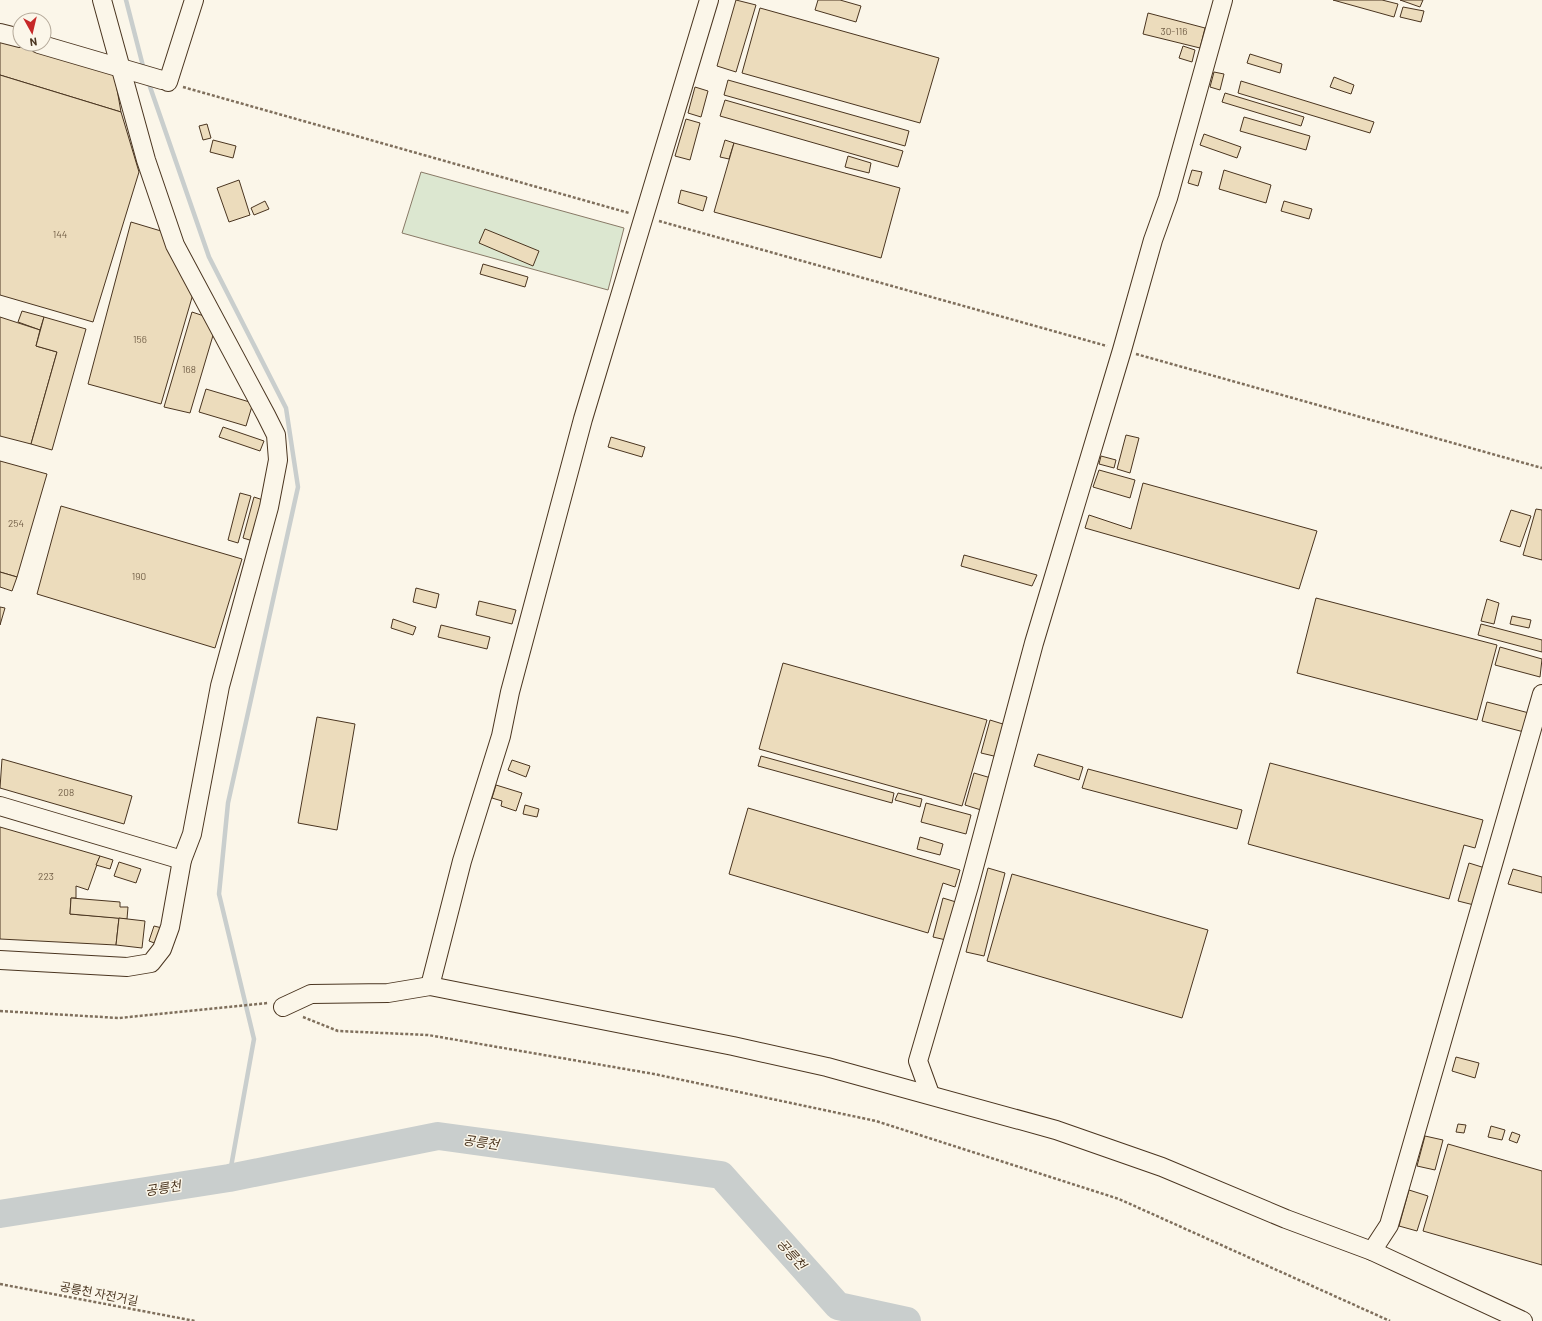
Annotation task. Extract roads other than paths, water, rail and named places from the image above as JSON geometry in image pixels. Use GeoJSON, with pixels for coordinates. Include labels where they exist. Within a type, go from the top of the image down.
{"type":"FeatureCollection","features":[{"type":"Feature","properties":{"kind":"street"},"geometry":{"type":"LineString","coordinates":[[0,960],[126,968],[151,963],[162,949],[170,928],[182,860],[192,834],[220,686],[269,507],[278,460],[276,435],[175,245],[146,160],[127,70],[102,0]]}},
{"type":"Feature","properties":{"kind":"street"},"geometry":{"type":"LineString","coordinates":[[52,48],[165,81],[194,0]]}},
{"type":"Feature","properties":{"kind":"street"},"geometry":{"type":"LineString","coordinates":[[430,986],[462,861],[501,736],[510,692],[583,419],[708,0]]}},
{"type":"Feature","properties":{"kind":"street"},"geometry":{"type":"LineString","coordinates":[[930,1094],[918,1061],[969,886],[1034,643],[1122,350],[1153,240],[1168,198],[1223,0]]}},
{"type":"Feature","properties":{"kind":"street"},"geometry":{"type":"LineString","coordinates":[[0,32],[12,36]]}},
{"type":"Feature","properties":{"kind":"street"},"geometry":{"type":"LineString","coordinates":[[1372,1251],[1389,1225],[1542,694]]}},
{"type":"Feature","properties":{"kind":"street"},"geometry":{"type":"LineString","coordinates":[[0,806],[182,860]]}},
{"type":"Feature","properties":{"kind":"street"},"geometry":{"type":"LineString","coordinates":[[283,1007],[311,994],[388,993],[430,986],[732,1046],[827,1067],[930,1094],[1056,1130],[1155,1165],[1286,1219],[1372,1251],[1523,1321]]}},
{"type":"Feature","properties":{"kind":"waterway"},"geometry":{"type":"LineString","coordinates":[[126,0],[144,70]]}},
{"type":"Feature","properties":{"kind":"waterway"},"geometry":{"type":"LineString","coordinates":[[148,81],[209,257],[286,408],[298,487],[228,803],[219,894],[254,1039],[229,1178]]}},
{"type":"Feature","properties":{"kind":"waterway","name":"공릉천"},"geometry":{"type":"LineString","coordinates":[[0,1214],[229,1178],[438,1136],[721,1175],[838,1306],[907,1321]]}}]}
